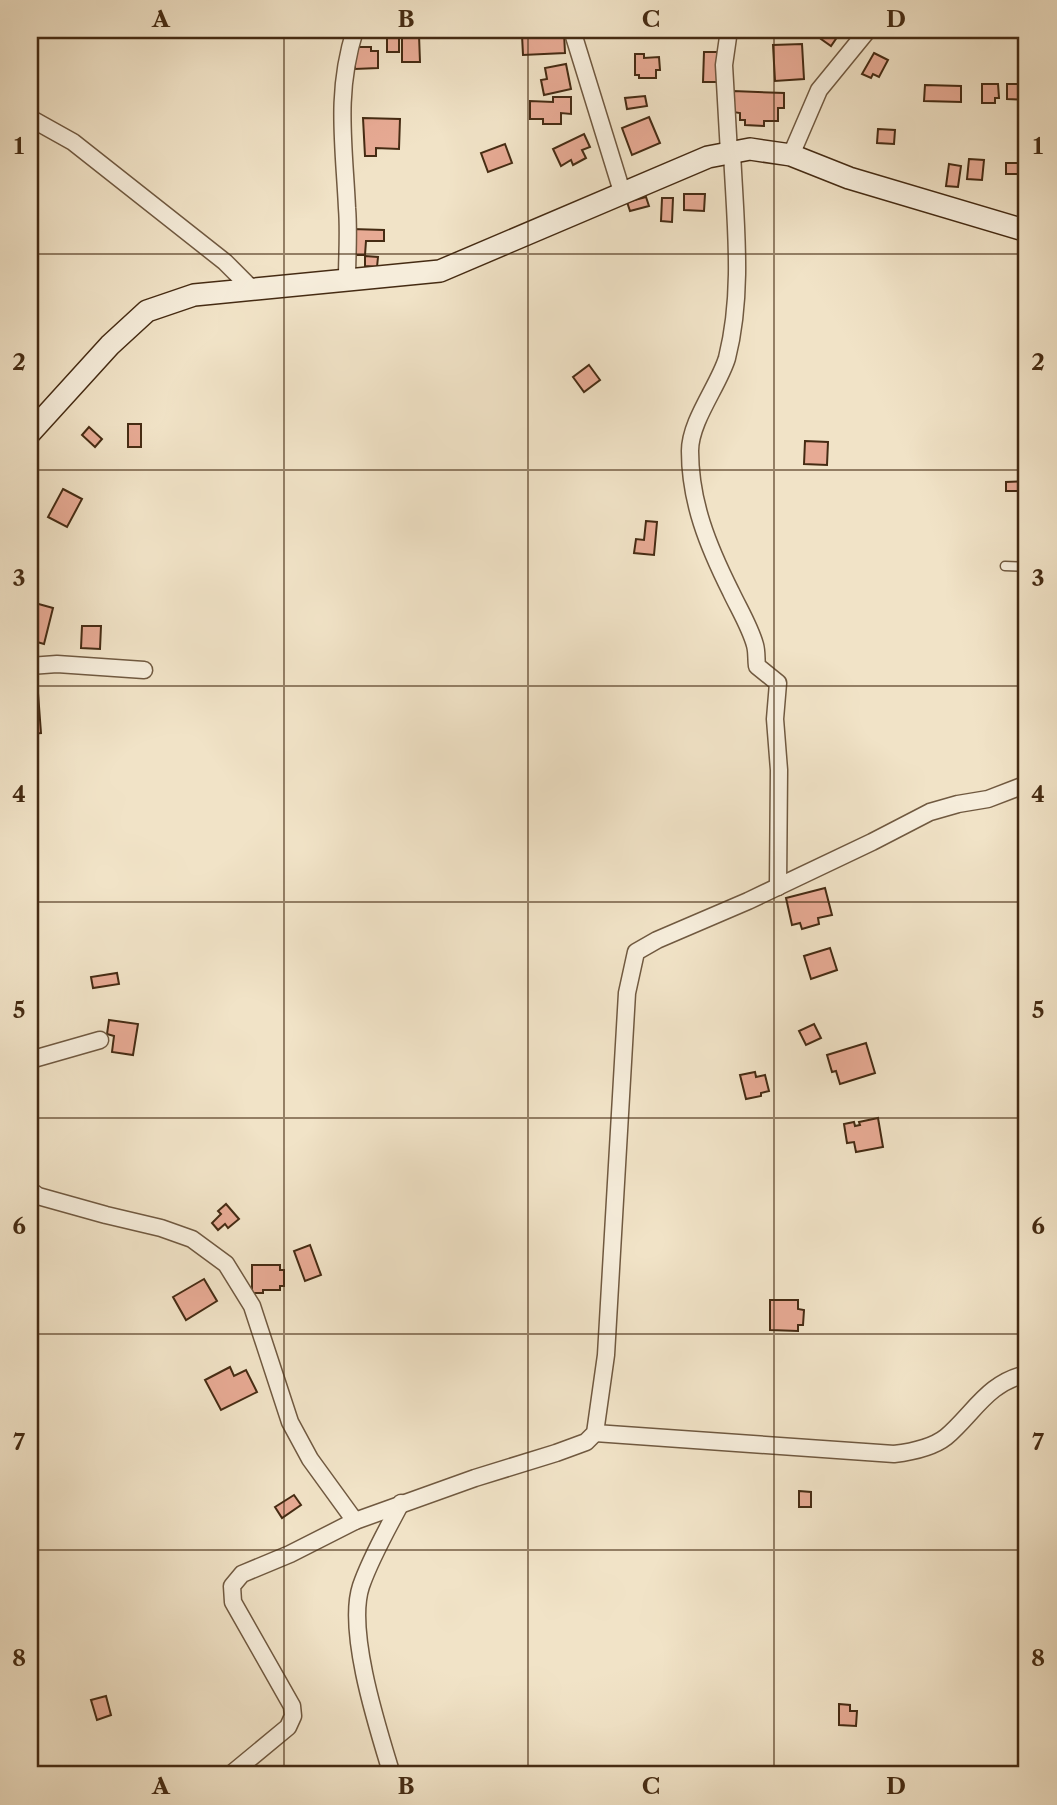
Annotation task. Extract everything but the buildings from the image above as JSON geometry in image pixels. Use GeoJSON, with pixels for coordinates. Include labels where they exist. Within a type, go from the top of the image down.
{"type":"FeatureCollection","features":[{"type":"Feature","properties":{"kind":"street"},"geometry":{"type":"LineString","coordinates":[[347,279],[348,212],[342,92],[348,51],[355,30]]}},
{"type":"Feature","properties":{"kind":"street"},"geometry":{"type":"LineString","coordinates":[[572,30],[623,195]]}},
{"type":"Feature","properties":{"kind":"street"},"geometry":{"type":"LineString","coordinates":[[729,30],[724,65],[737,249],[736,315],[726,361],[705,401],[690,447],[691,485],[712,554],[755,644],[757,666],[778,682],[775,719],[779,770],[778,887]]}},
{"type":"Feature","properties":{"kind":"street"},"geometry":{"type":"LineString","coordinates":[[791,155],[819,90],[867,30]]}},
{"type":"Feature","properties":{"kind":"street"},"geometry":{"type":"LineString","coordinates":[[30,118],[73,142],[225,262],[254,290]]}},
{"type":"Feature","properties":{"kind":"street"},"geometry":{"type":"LineString","coordinates":[[30,433],[110,345],[147,311],[194,295],[440,271],[708,157],[731,152],[750,149],[791,155],[849,178],[1027,231]]}},
{"type":"Feature","properties":{"kind":"street"},"geometry":{"type":"LineString","coordinates":[[30,666],[57,664],[144,670]]}},
{"type":"Feature","properties":{"kind":"street"},"geometry":{"type":"LineString","coordinates":[[230,1775],[288,1727],[293,1716],[292,1706],[233,1602],[232,1586],[242,1574],[290,1554],[355,1521],[401,1503],[586,1442],[595,1433],[606,1355],[627,993],[636,952],[657,940],[778,887],[930,812],[988,799],[1027,785]]}},
{"type":"Feature","properties":{"kind":"street"},"geometry":{"type":"LineString","coordinates":[[30,1060],[100,1040]]}},
{"type":"Feature","properties":{"kind":"street"},"geometry":{"type":"LineString","coordinates":[[30,1190],[38,1196],[161,1228],[192,1239],[226,1264],[252,1306],[290,1422],[310,1459],[355,1521]]}},
{"type":"Feature","properties":{"kind":"street"},"geometry":{"type":"LineString","coordinates":[[595,1433],[894,1454],[909,1452],[944,1439],[1004,1380],[1027,1374]]}},
{"type":"Feature","properties":{"kind":"street"},"geometry":{"type":"LineString","coordinates":[[393,1775],[372,1712],[357,1608],[361,1586],[401,1503]]}},
{"type":"Feature","properties":{"kind":"lane"},"geometry":{"type":"LineString","coordinates":[[1004,566],[1027,568]]}}]}
